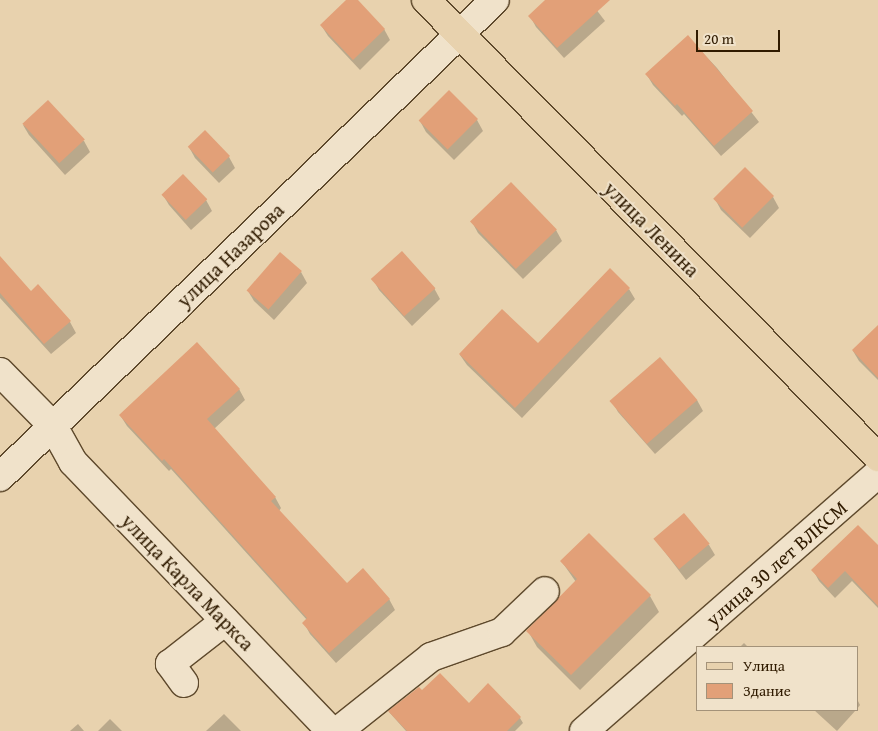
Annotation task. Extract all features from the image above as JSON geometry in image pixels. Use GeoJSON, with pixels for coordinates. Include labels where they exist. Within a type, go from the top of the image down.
{"type":"FeatureCollection","features":[{"type":"Feature","properties":{"kind":"main road","name":"улица Ленина"},"geometry":{"type":"LineString","coordinates":[[426,0],[878,457]]}},
{"type":"Feature","properties":{"kind":"street","name":"улица Назарова"},"geometry":{"type":"LineString","coordinates":[[0,477],[495,0]]}},
{"type":"Feature","properties":{"kind":"street","name":"улица Карла Маркса"},"geometry":{"type":"LineString","coordinates":[[0,372],[53,426],[73,462],[331,731]]}},
{"type":"Feature","properties":{"kind":"street","name":"улица 30 лет ВЛКСМ"},"geometry":{"type":"LineString","coordinates":[[584,731],[878,474]]}},
{"type":"Feature","properties":{"kind":"street"},"geometry":{"type":"LineString","coordinates":[[338,731],[432,657],[502,632],[545,591]]}},
{"type":"Feature","properties":{"kind":"street"},"geometry":{"type":"LineString","coordinates":[[184,683],[170,664],[225,620]]}},
{"type":"Feature","properties":{"kind":"building"},"geometry":{"type":"Polygon","coordinates":[[[346,0],[358,0],[385,29],[353,60],[320,25],[346,0]]]}},
{"type":"Feature","properties":{"kind":"building"},"geometry":{"type":"Polygon","coordinates":[[[545,0],[610,0],[557,48],[528,16],[545,0]]]}},
{"type":"Feature","properties":{"kind":"building"},"geometry":{"type":"Polygon","coordinates":[[[688,35],[753,111],[714,146],[677,104],[675,106],[645,74],[688,35]]]}},
{"type":"Feature","properties":{"kind":"building"},"geometry":{"type":"Polygon","coordinates":[[[449,90],[478,119],[448,149],[419,120],[449,90]]]}},
{"type":"Feature","properties":{"kind":"building"},"geometry":{"type":"Polygon","coordinates":[[[48,100],[85,139],[59,163],[22,124],[48,100]]]}},
{"type":"Feature","properties":{"kind":"building"},"geometry":{"type":"Polygon","coordinates":[[[205,130],[230,156],[213,173],[188,147],[205,130]]]}},
{"type":"Feature","properties":{"kind":"building"},"geometry":{"type":"Polygon","coordinates":[[[745,167],[774,196],[742,228],[713,199],[745,167]]]}},
{"type":"Feature","properties":{"kind":"building"},"geometry":{"type":"Polygon","coordinates":[[[183,174],[207,199],[186,220],[161,195],[183,174]]]}},
{"type":"Feature","properties":{"kind":"building"},"geometry":{"type":"Polygon","coordinates":[[[511,182],[557,229],[516,269],[470,222],[511,182]]]}},
{"type":"Feature","properties":{"kind":"building"},"geometry":{"type":"Polygon","coordinates":[[[402,251],[435,288],[404,316],[371,279],[402,251]]]}},
{"type":"Feature","properties":{"kind":"building"},"geometry":{"type":"Polygon","coordinates":[[[280,252],[302,271],[268,310],[247,290],[280,252]]]}},
{"type":"Feature","properties":{"kind":"building"},"geometry":{"type":"Polygon","coordinates":[[[0,256],[31,291],[38,284],[71,321],[44,344],[0,293],[0,256]]]}},
{"type":"Feature","properties":{"kind":"building"},"geometry":{"type":"Polygon","coordinates":[[[610,268],[630,288],[515,408],[459,354],[502,309],[538,343],[610,268]]]}},
{"type":"Feature","properties":{"kind":"building"},"geometry":{"type":"Polygon","coordinates":[[[878,325],[878,378],[852,350],[878,325]]]}},
{"type":"Feature","properties":{"kind":"building"},"geometry":{"type":"Polygon","coordinates":[[[197,342],[240,389],[207,419],[276,497],[271,501],[347,583],[363,568],[390,599],[329,653],[302,623],[307,618],[164,459],[162,461],[119,415],[197,342]]]}},
{"type":"Feature","properties":{"kind":"building"},"geometry":{"type":"Polygon","coordinates":[[[660,357],[697,400],[647,444],[609,401],[660,357]]]}},
{"type":"Feature","properties":{"kind":"building"},"geometry":{"type":"Polygon","coordinates":[[[684,513],[710,544],[679,569],[653,539],[684,513]]]}},
{"type":"Feature","properties":{"kind":"building"},"geometry":{"type":"Polygon","coordinates":[[[858,525],[878,545],[878,606],[845,571],[828,588],[811,570],[858,525]]]}},
{"type":"Feature","properties":{"kind":"building"},"geometry":{"type":"Polygon","coordinates":[[[589,533],[651,595],[571,675],[526,631],[577,579],[560,561],[589,533]]]}},
{"type":"Feature","properties":{"kind":"building"},"geometry":{"type":"Polygon","coordinates":[[[440,673],[469,703],[488,683],[521,717],[507,731],[407,731],[388,711],[419,687],[422,690],[440,673]]]}}]}
